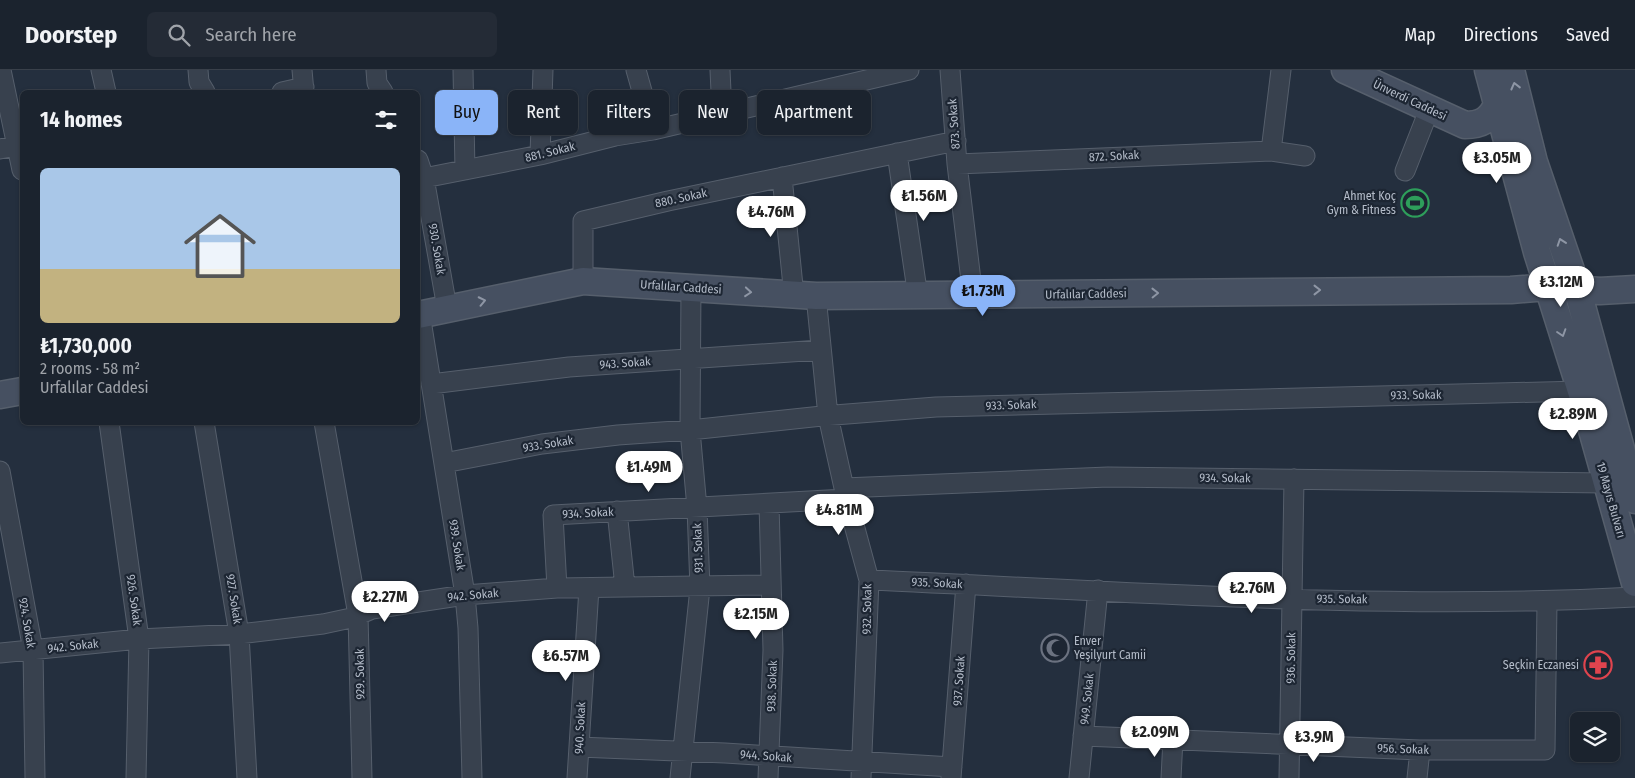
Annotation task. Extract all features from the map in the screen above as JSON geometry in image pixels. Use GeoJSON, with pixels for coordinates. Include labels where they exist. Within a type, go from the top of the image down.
{"type":"FeatureCollection","features":[{"type":"Feature","properties":{"kind":"street"},"geometry":{"type":"LineString","coordinates":[[1,70],[13,147],[20,165]]}},
{"type":"Feature","properties":{"kind":"street"},"geometry":{"type":"LineString","coordinates":[[101,70],[106,90]]}},
{"type":"Feature","properties":{"kind":"street"},"geometry":{"type":"LineString","coordinates":[[198,70],[199,82],[204,90]]}},
{"type":"Feature","properties":{"kind":"street"},"geometry":{"type":"LineString","coordinates":[[376,70],[377,83],[382,90]]}},
{"type":"Feature","properties":{"kind":"street"},"geometry":{"type":"LineString","coordinates":[[463,70],[465,170]]}},
{"type":"Feature","properties":{"kind":"street"},"geometry":{"type":"LineString","coordinates":[[540,155],[543,70]]}},
{"type":"Feature","properties":{"kind":"street"},"geometry":{"type":"LineString","coordinates":[[636,70],[642,90]]}},
{"type":"Feature","properties":{"kind":"street"},"geometry":{"type":"LineString","coordinates":[[720,70],[721,90]]}},
{"type":"Feature","properties":{"kind":"street","name":"881. Sokak"},"geometry":{"type":"LineString","coordinates":[[747,107],[909,70]]}},
{"type":"Feature","properties":{"kind":"street","name":"873. Sokak"},"geometry":{"type":"LineString","coordinates":[[950,70],[957,164],[973,296]]}},
{"type":"Feature","properties":{"kind":"street"},"geometry":{"type":"LineString","coordinates":[[1271,151],[1281,70]]}},
{"type":"Feature","properties":{"kind":"street","name":"Ünverdi Caddesi"},"geometry":{"type":"LineString","coordinates":[[1345,70],[1465,125],[1484,122],[1497,106]]}},
{"type":"Feature","properties":{"kind":"street","name":"19 Mayıs Bulvarı"},"geometry":{"type":"LineString","coordinates":[[1488,70],[1548,286],[1581,391],[1635,583]]}},
{"type":"Feature","properties":{"kind":"street","name":"19 Mayıs Bulvarı"},"geometry":{"type":"LineString","coordinates":[[1511,70],[1534,162],[1577,288],[1635,500]]}},
{"type":"Feature","properties":{"kind":"street"},"geometry":{"type":"LineString","coordinates":[[287,90],[303,83]]}},
{"type":"Feature","properties":{"kind":"street"},"geometry":{"type":"LineString","coordinates":[[1405,171],[1430,110]]}},
{"type":"Feature","properties":{"kind":"street","name":"881. Sokak"},"geometry":{"type":"LineString","coordinates":[[424,178],[540,155],[621,135]]}},
{"type":"Feature","properties":{"kind":"street","name":"880. Sokak"},"geometry":{"type":"LineString","coordinates":[[583,281],[584,220],[956,140]]}},
{"type":"Feature","properties":{"kind":"street","name":"872. Sokak"},"geometry":{"type":"LineString","coordinates":[[957,164],[1271,151],[1305,156]]}},
{"type":"Feature","properties":{"kind":"street"},"geometry":{"type":"LineString","coordinates":[[897,153],[918,296]]}},
{"type":"Feature","properties":{"kind":"street","name":"930. Sokak"},"geometry":{"type":"LineString","coordinates":[[420,166],[424,178],[447,308]]}},
{"type":"Feature","properties":{"kind":"street","name":"932. Sokak"},"geometry":{"type":"LineString","coordinates":[[782,177],[805,296],[820,350],[828,416],[845,493],[868,580],[862,770]]}},
{"type":"Feature","properties":{"kind":"street","name":"Urfalılar Caddesi"},"geometry":{"type":"LineString","coordinates":[[420,314],[583,281],[805,296],[973,296],[1288,290],[1511,290],[1548,286],[1600,292],[1635,289]]}},
{"type":"Feature","properties":{"kind":"street","name":"931. Sokak"},"geometry":{"type":"LineString","coordinates":[[680,778],[700,588],[697,508],[690,430],[691,287]]}},
{"type":"Feature","properties":{"kind":"street","name":"939. Sokak"},"geometry":{"type":"LineString","coordinates":[[420,320],[465,595],[468,628],[472,778]]}},
{"type":"Feature","properties":{"kind":"street","name":"943. Sokak"},"geometry":{"type":"LineString","coordinates":[[431,384],[569,367],[820,350]]}},
{"type":"Feature","properties":{"kind":"street"},"geometry":{"type":"LineString","coordinates":[[0,396],[20,391]]}},
{"type":"Feature","properties":{"kind":"street","name":"933. Sokak"},"geometry":{"type":"LineString","coordinates":[[444,463],[618,434],[690,430],[828,416],[946,407],[1581,391]]}},
{"type":"Feature","properties":{"kind":"street","name":"926. Sokak"},"geometry":{"type":"LineString","coordinates":[[109,425],[139,639],[136,778]]}},
{"type":"Feature","properties":{"kind":"street","name":"927. Sokak"},"geometry":{"type":"LineString","coordinates":[[204,425],[239,634],[247,778]]}},
{"type":"Feature","properties":{"kind":"street","name":"929. Sokak"},"geometry":{"type":"LineString","coordinates":[[325,425],[358,615],[362,778]]}},
{"type":"Feature","properties":{"kind":"street","name":"924. Sokak"},"geometry":{"type":"LineString","coordinates":[[0,471],[33,650],[35,778]]}},
{"type":"Feature","properties":{"kind":"street","name":"934. Sokak"},"geometry":{"type":"LineString","coordinates":[[557,588],[553,514],[769,504],[845,493],[1108,477],[1606,483]]}},
{"type":"Feature","properties":{"kind":"street","name":"936. Sokak"},"geometry":{"type":"LineString","coordinates":[[1289,778],[1294,479]]}},
{"type":"Feature","properties":{"kind":"street","name":"938. Sokak"},"geometry":{"type":"LineString","coordinates":[[768,778],[774,650],[769,504]]}},
{"type":"Feature","properties":{"kind":"street"},"geometry":{"type":"LineString","coordinates":[[617,511],[625,587]]}},
{"type":"Feature","properties":{"kind":"street","name":"935. Sokak"},"geometry":{"type":"LineString","coordinates":[[868,580],[1291,599],[1547,602],[1635,597]]}},
{"type":"Feature","properties":{"kind":"street","name":"937. Sokak"},"geometry":{"type":"LineString","coordinates":[[952,772],[966,584]]}},
{"type":"Feature","properties":{"kind":"street","name":"942. Sokak"},"geometry":{"type":"LineString","coordinates":[[0,653],[139,639],[239,634],[323,624],[358,615],[372,608],[465,595],[557,588],[700,588],[771,585]]}},
{"type":"Feature","properties":{"kind":"street","name":"940. Sokak"},"geometry":{"type":"LineString","coordinates":[[577,778],[589,588]]}},
{"type":"Feature","properties":{"kind":"street","name":"949. Sokak"},"geometry":{"type":"LineString","coordinates":[[1079,778],[1098,590]]}},
{"type":"Feature","properties":{"kind":"street","name":"956. Sokak"},"geometry":{"type":"LineString","coordinates":[[1083,736],[1420,750],[1545,750],[1547,602]]}},
{"type":"Feature","properties":{"kind":"street"},"geometry":{"type":"LineString","coordinates":[[1171,778],[1173,739]]}},
{"type":"Feature","properties":{"kind":"street","name":"944. Sokak"},"geometry":{"type":"LineString","coordinates":[[579,747],[770,756],[862,770],[952,772]]}},
{"type":"Feature","properties":{"kind":"street"},"geometry":{"type":"LineString","coordinates":[[1417,778],[1420,750]]}},
{"type":"Feature","properties":{"kind":"place","name":"Ahmet Koç Gym & Fitness"},"geometry":{"type":"Point","coordinates":[1415,203]}},
{"type":"Feature","properties":{"kind":"place","name":"Enver Yeşilyurt Camii"},"geometry":{"type":"Point","coordinates":[1055,648]}},
{"type":"Feature","properties":{"kind":"place","name":"Seçkin Eczanesi"},"geometry":{"type":"Point","coordinates":[1598,665]}}]}
